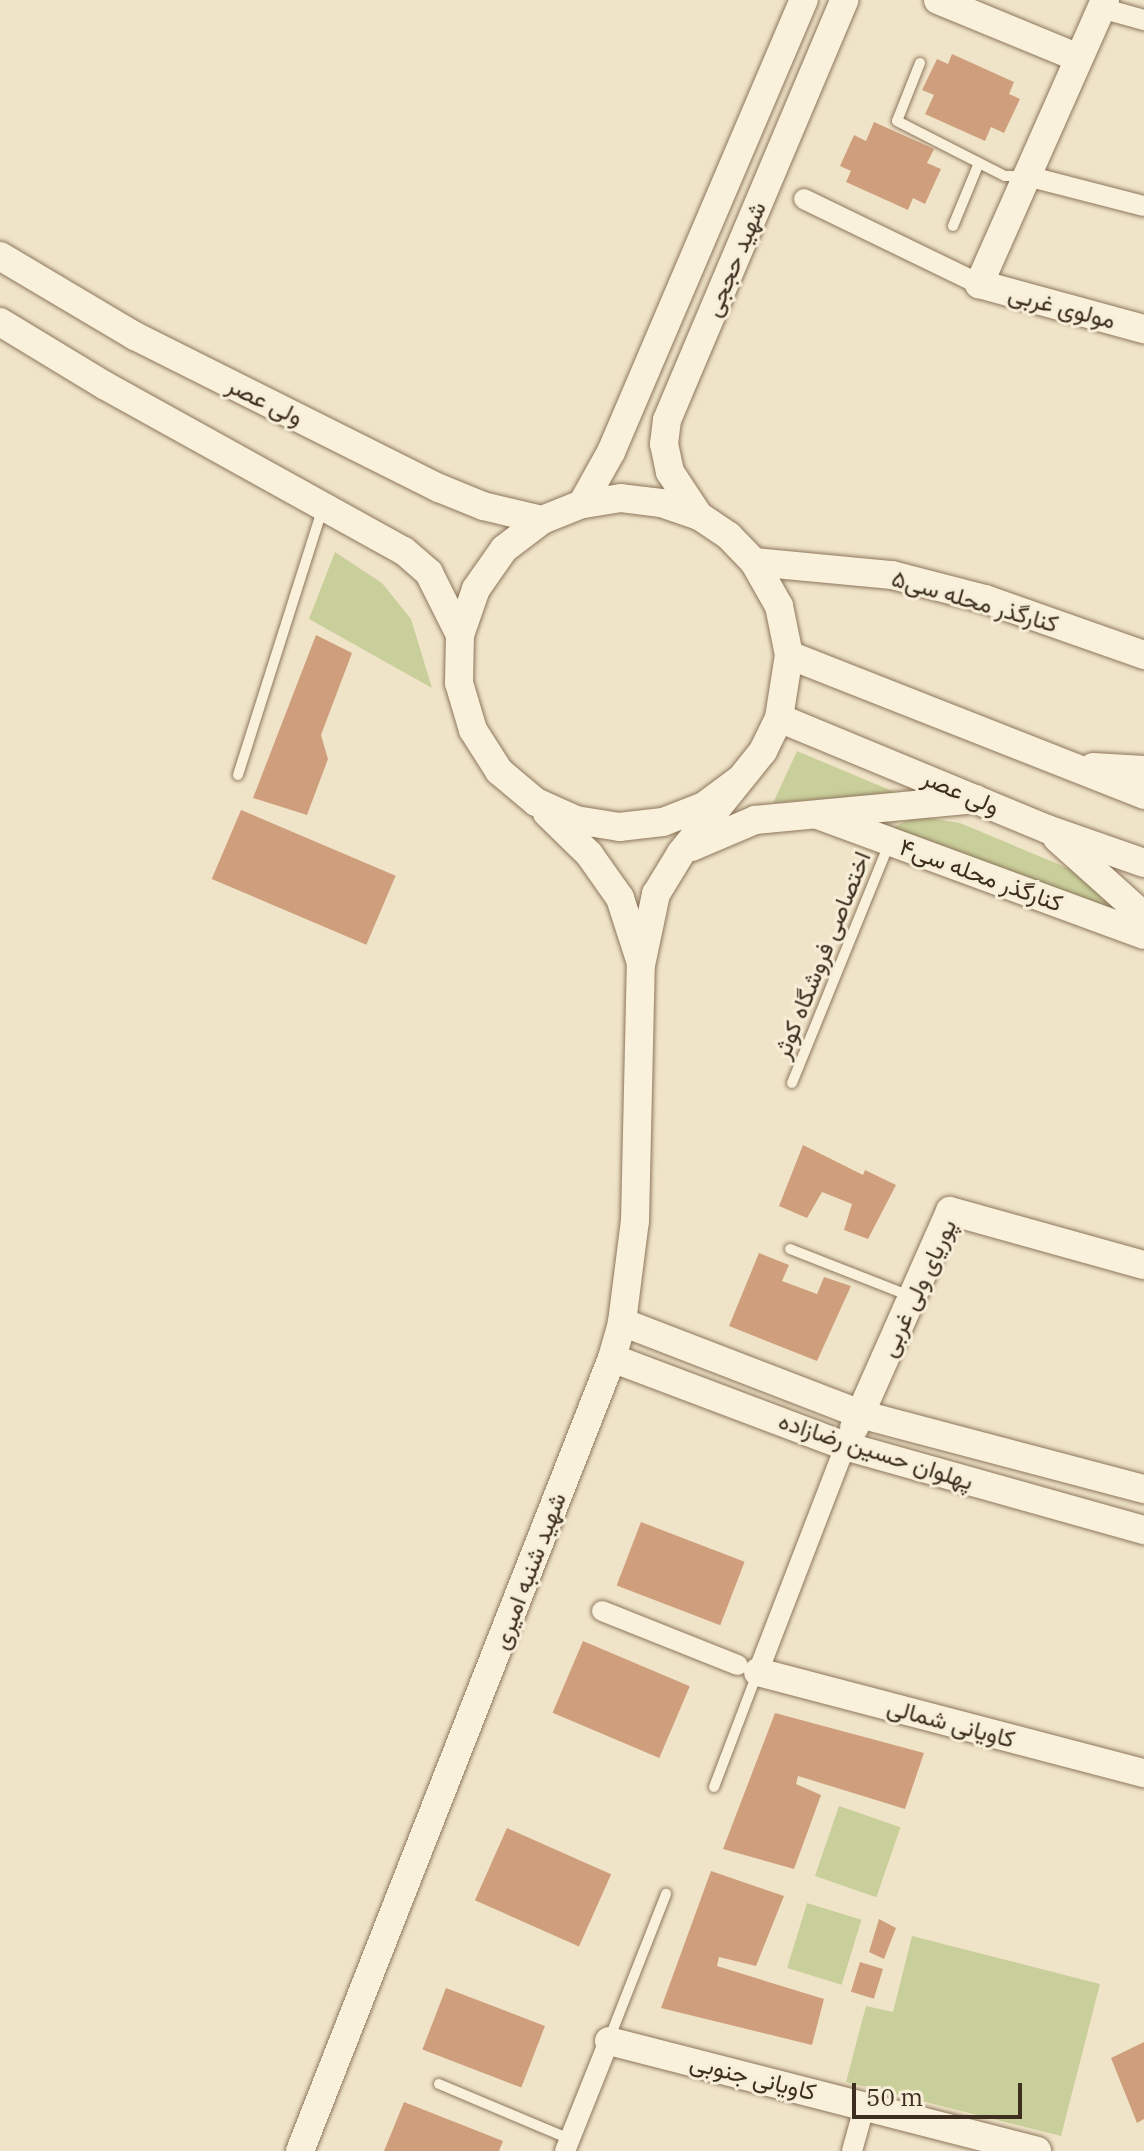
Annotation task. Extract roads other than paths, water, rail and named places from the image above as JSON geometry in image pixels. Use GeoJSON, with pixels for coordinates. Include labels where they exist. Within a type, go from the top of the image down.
{"type":"FeatureCollection","features":[{"type":"Feature","properties":{"kind":"street","name":"شهید حججی"},"geometry":{"type":"LineString","coordinates":[[582,504],[611,452],[804,0]]}},
{"type":"Feature","properties":{"kind":"street","name":"شهید حججی"},"geometry":{"type":"LineString","coordinates":[[699,516],[670,472],[664,444],[667,420],[844,0]]}},
{"type":"Feature","properties":{"kind":"street"},"geometry":{"type":"LineString","coordinates":[[938,0],[1079,58]]}},
{"type":"Feature","properties":{"kind":"street"},"geometry":{"type":"LineString","coordinates":[[804,199],[979,284],[1103,4],[1144,20]]}},
{"type":"Feature","properties":{"kind":"street"},"geometry":{"type":"LineString","coordinates":[[1027,176],[1144,206]]}},
{"type":"Feature","properties":{"kind":"street","name":"ولی عصر"},"geometry":{"type":"LineString","coordinates":[[0,256],[135,336],[439,488],[483,506],[542,520]]}},
{"type":"Feature","properties":{"kind":"street","name":"مولوی غربی"},"geometry":{"type":"LineString","coordinates":[[979,284],[1144,329]]}},
{"type":"Feature","properties":{"kind":"street"},"geometry":{"type":"LineString","coordinates":[[6,328],[404,551],[429,573],[460,635]]}},
{"type":"Feature","properties":{"kind":"street"},"geometry":{"type":"LineString","coordinates":[[621,498],[661,503],[699,516],[729,536],[754,562],[779,606],[789,655],[779,718],[763,751],[681,853],[656,894],[641,965],[620,898],[589,854],[499,771],[473,730],[459,683],[460,635],[476,589],[497,559],[542,520],[582,504],[621,498]]}},
{"type":"Feature","properties":{"kind":"street","name":"کنارگذر محله سی۵"},"geometry":{"type":"LineString","coordinates":[[754,562],[892,575],[985,599],[1144,655]]}},
{"type":"Feature","properties":{"kind":"street"},"geometry":{"type":"LineString","coordinates":[[789,655],[1144,795]]}},
{"type":"Feature","properties":{"kind":"street","name":"ولی عصر"},"geometry":{"type":"LineString","coordinates":[[779,718],[1047,829],[1144,863]]}},
{"type":"Feature","properties":{"kind":"street"},"geometry":{"type":"LineString","coordinates":[[1064,765],[1144,770]]}},
{"type":"Feature","properties":{"kind":"street"},"geometry":{"type":"LineString","coordinates":[[536,802],[576,820],[619,827],[663,822],[704,806],[739,780]]}},
{"type":"Feature","properties":{"kind":"street"},"geometry":{"type":"LineString","coordinates":[[681,853],[755,820],[979,799]]}},
{"type":"Feature","properties":{"kind":"street","name":"کنارگذر محله سی۴"},"geometry":{"type":"LineString","coordinates":[[818,815],[1144,935]]}},
{"type":"Feature","properties":{"kind":"street"},"geometry":{"type":"LineString","coordinates":[[1047,829],[1144,916]]}},
{"type":"Feature","properties":{"kind":"street","name":"شهید شنبه امیری"},"geometry":{"type":"LineString","coordinates":[[300,2151],[612,1358],[622,1322],[635,1221],[641,965]]}},
{"type":"Feature","properties":{"kind":"street","name":"پوریای ولی غربی"},"geometry":{"type":"LineString","coordinates":[[845,1446],[950,1211],[1144,1265]]}},
{"type":"Feature","properties":{"kind":"street","name":"پهلوان حسین رضازاده"},"geometry":{"type":"LineString","coordinates":[[622,1322],[860,1414],[1144,1489]]}},
{"type":"Feature","properties":{"kind":"street","name":"پهلوان حسین رضازاده"},"geometry":{"type":"LineString","coordinates":[[612,1358],[845,1446],[1144,1530]]}},
{"type":"Feature","properties":{"kind":"street"},"geometry":{"type":"LineString","coordinates":[[602,1611],[748,1668],[845,1446]]}},
{"type":"Feature","properties":{"kind":"street","name":"کاویانی شمالی"},"geometry":{"type":"LineString","coordinates":[[748,1668],[1144,1773]]}},
{"type":"Feature","properties":{"kind":"street"},"geometry":{"type":"LineString","coordinates":[[567,2145],[609,2041]]}},
{"type":"Feature","properties":{"kind":"street","name":"کاویانی جنوبی"},"geometry":{"type":"LineString","coordinates":[[609,2041],[865,2104],[1037,2151]]}},
{"type":"Feature","properties":{"kind":"street"},"geometry":{"type":"LineString","coordinates":[[852,2151],[865,2104]]}},
{"type":"Feature","properties":{"kind":"lane"},"geometry":{"type":"LineString","coordinates":[[920,63],[897,121],[1005,176],[1027,176]]}},
{"type":"Feature","properties":{"kind":"lane"},"geometry":{"type":"LineString","coordinates":[[953,226],[979,163]]}},
{"type":"Feature","properties":{"kind":"lane"},"geometry":{"type":"LineString","coordinates":[[238,775],[324,505]]}},
{"type":"Feature","properties":{"kind":"lane","name":"اختصاصی فروشگاه کوثر"},"geometry":{"type":"LineString","coordinates":[[792,1083],[890,842]]}},
{"type":"Feature","properties":{"kind":"lane"},"geometry":{"type":"LineString","coordinates":[[790,1249],[912,1296]]}},
{"type":"Feature","properties":{"kind":"lane"},"geometry":{"type":"LineString","coordinates":[[714,1787],[748,1668]]}},
{"type":"Feature","properties":{"kind":"lane"},"geometry":{"type":"LineString","coordinates":[[609,2041],[666,1894]]}},
{"type":"Feature","properties":{"kind":"lane"},"geometry":{"type":"LineString","coordinates":[[439,2084],[567,2145]]}}]}
